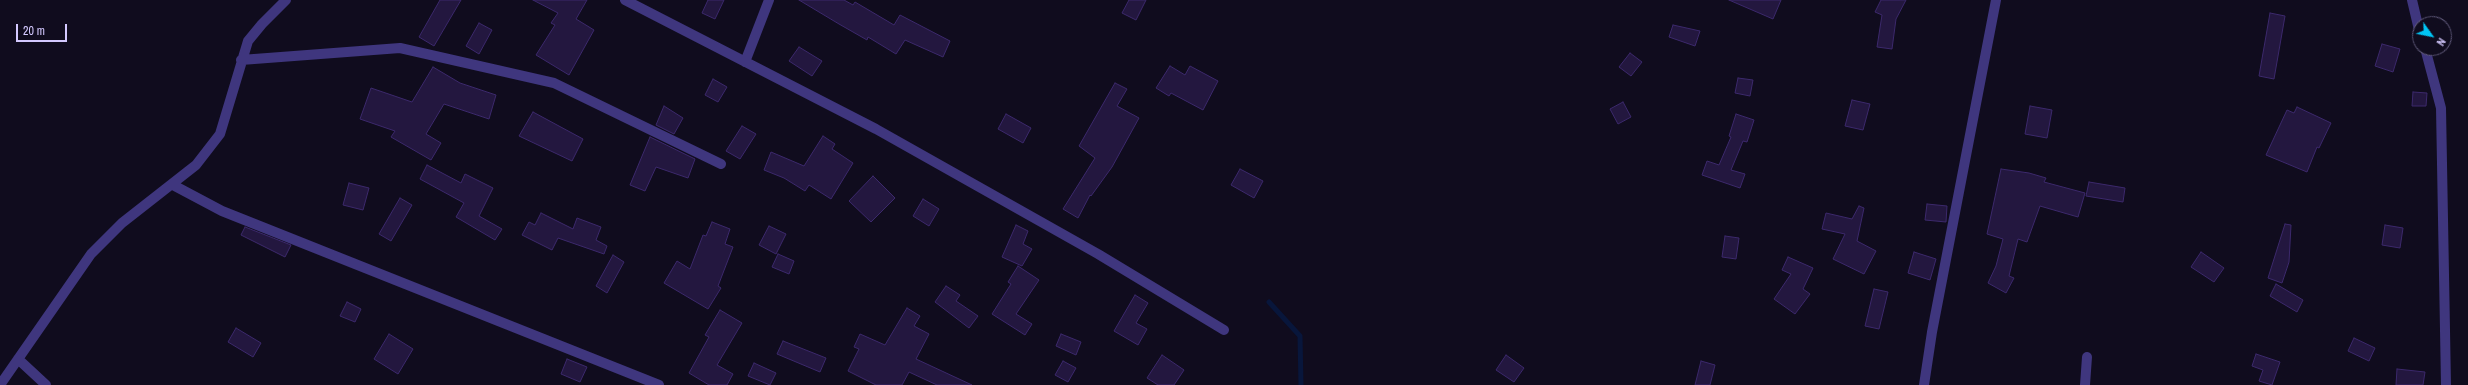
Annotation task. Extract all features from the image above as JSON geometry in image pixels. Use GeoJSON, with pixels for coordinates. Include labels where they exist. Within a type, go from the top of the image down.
{"type":"FeatureCollection","features":[{"type":"Feature","properties":{"kind":"street"},"geometry":{"type":"LineString","coordinates":[[0,385],[90,254],[122,223],[173,185],[196,165],[220,134],[231,104],[241,60],[248,41],[262,24],[286,0]]}},
{"type":"Feature","properties":{"kind":"street"},"geometry":{"type":"LineString","coordinates":[[625,0],[876,129],[1098,254],[1224,330]]}},
{"type":"Feature","properties":{"kind":"street"},"geometry":{"type":"LineString","coordinates":[[746,62],[769,0]]}},
{"type":"Feature","properties":{"kind":"street"},"geometry":{"type":"LineString","coordinates":[[1924,385],[1932,332],[1996,0]]}},
{"type":"Feature","properties":{"kind":"street"},"geometry":{"type":"LineString","coordinates":[[2412,0],[2416,16]]}},
{"type":"Feature","properties":{"kind":"street"},"geometry":{"type":"LineString","coordinates":[[241,60],[400,48],[554,83],[721,164]]}},
{"type":"Feature","properties":{"kind":"street"},"geometry":{"type":"LineString","coordinates":[[2427,56],[2441,108],[2446,385]]}},
{"type":"Feature","properties":{"kind":"street"},"geometry":{"type":"LineString","coordinates":[[173,185],[222,211],[659,385]]}},
{"type":"Feature","properties":{"kind":"street"},"geometry":{"type":"LineString","coordinates":[[2084,385],[2087,357]]}},
{"type":"Feature","properties":{"kind":"street"},"geometry":{"type":"LineString","coordinates":[[18,359],[46,385]]}},
{"type":"Feature","properties":{"kind":"building"},"geometry":{"type":"Polygon","coordinates":[[[440,0],[461,0],[434,46],[419,37],[440,0]]]}},
{"type":"Feature","properties":{"kind":"building"},"geometry":{"type":"Polygon","coordinates":[[[533,0],[587,0],[576,19],[594,30],[569,75],[536,55],[555,25],[551,23],[558,13],[533,0]]]}},
{"type":"Feature","properties":{"kind":"building"},"geometry":{"type":"Polygon","coordinates":[[[708,0],[724,0],[715,19],[702,13],[708,0]]]}},
{"type":"Feature","properties":{"kind":"building"},"geometry":{"type":"Polygon","coordinates":[[[799,0],[844,0],[853,5],[855,2],[894,25],[900,15],[950,41],[943,57],[905,40],[896,54],[868,37],[867,40],[799,0]]]}},
{"type":"Feature","properties":{"kind":"building"},"geometry":{"type":"Polygon","coordinates":[[[1129,0],[1146,0],[1136,20],[1122,13],[1129,0]]]}},
{"type":"Feature","properties":{"kind":"building"},"geometry":{"type":"Polygon","coordinates":[[[1729,0],[1781,0],[1773,19],[1729,0]]]}},
{"type":"Feature","properties":{"kind":"building"},"geometry":{"type":"Polygon","coordinates":[[[1881,0],[1906,0],[1896,19],[1892,49],[1877,47],[1882,15],[1875,12],[1881,0]]]}},
{"type":"Feature","properties":{"kind":"building"},"geometry":{"type":"Polygon","coordinates":[[[2270,13],[2285,16],[2274,79],[2259,76],[2270,13]]]}},
{"type":"Feature","properties":{"kind":"building"},"geometry":{"type":"Polygon","coordinates":[[[479,23],[492,30],[479,54],[466,46],[479,23]]]}},
{"type":"Feature","properties":{"kind":"building"},"geometry":{"type":"Polygon","coordinates":[[[1673,25],[1700,31],[1695,46],[1669,37],[1673,25]]]}},
{"type":"Feature","properties":{"kind":"building"},"geometry":{"type":"Polygon","coordinates":[[[2382,44],[2400,49],[2393,72],[2375,66],[2382,44]]]}},
{"type":"Feature","properties":{"kind":"building"},"geometry":{"type":"Polygon","coordinates":[[[799,47],[822,61],[812,76],[789,61],[799,47]]]}},
{"type":"Feature","properties":{"kind":"building"},"geometry":{"type":"Polygon","coordinates":[[[1630,53],[1642,62],[1631,76],[1619,67],[1630,53]]]}},
{"type":"Feature","properties":{"kind":"building"},"geometry":{"type":"Polygon","coordinates":[[[1170,66],[1185,75],[1190,66],[1218,81],[1203,110],[1171,93],[1169,96],[1156,88],[1170,66]]]}},
{"type":"Feature","properties":{"kind":"building"},"geometry":{"type":"Polygon","coordinates":[[[433,67],[460,83],[496,95],[489,119],[444,104],[426,134],[441,143],[431,160],[391,137],[395,131],[360,119],[371,88],[412,102],[433,67]]]}},
{"type":"Feature","properties":{"kind":"building"},"geometry":{"type":"Polygon","coordinates":[[[1738,78],[1753,80],[1750,96],[1735,93],[1738,78]]]}},
{"type":"Feature","properties":{"kind":"building"},"geometry":{"type":"Polygon","coordinates":[[[713,79],[727,87],[718,102],[705,95],[713,79]]]}},
{"type":"Feature","properties":{"kind":"building"},"geometry":{"type":"Polygon","coordinates":[[[1115,83],[1127,89],[1117,106],[1139,118],[1112,167],[1091,196],[1090,195],[1078,218],[1063,209],[1095,158],[1079,146],[1115,83]]]}},
{"type":"Feature","properties":{"kind":"building"},"geometry":{"type":"Polygon","coordinates":[[[2413,92],[2427,93],[2426,106],[2412,106],[2413,92]]]}},
{"type":"Feature","properties":{"kind":"building"},"geometry":{"type":"Polygon","coordinates":[[[1852,100],[1870,104],[1863,130],[1845,126],[1852,100]]]}},
{"type":"Feature","properties":{"kind":"building"},"geometry":{"type":"Polygon","coordinates":[[[1623,102],[1631,117],[1618,124],[1610,109],[1623,102]]]}},
{"type":"Feature","properties":{"kind":"building"},"geometry":{"type":"Polygon","coordinates":[[[664,106],[683,118],[674,134],[656,125],[664,106]]]}},
{"type":"Feature","properties":{"kind":"building"},"geometry":{"type":"Polygon","coordinates":[[[2030,106],[2052,110],[2047,138],[2025,134],[2030,106]]]}},
{"type":"Feature","properties":{"kind":"building"},"geometry":{"type":"Polygon","coordinates":[[[2297,107],[2331,123],[2319,148],[2317,147],[2307,172],[2266,155],[2287,110],[2294,113],[2297,107]]]}},
{"type":"Feature","properties":{"kind":"building"},"geometry":{"type":"Polygon","coordinates":[[[533,112],[583,139],[572,161],[519,136],[533,112]]]}},
{"type":"Feature","properties":{"kind":"building"},"geometry":{"type":"Polygon","coordinates":[[[1006,114],[1031,128],[1023,143],[998,129],[1006,114]]]}},
{"type":"Feature","properties":{"kind":"building"},"geometry":{"type":"Polygon","coordinates":[[[1736,114],[1754,120],[1747,142],[1743,141],[1731,170],[1745,174],[1740,188],[1702,175],[1707,161],[1719,165],[1731,137],[1729,136],[1736,114]]]}},
{"type":"Feature","properties":{"kind":"building"},"geometry":{"type":"Polygon","coordinates":[[[742,126],[756,134],[740,159],[726,151],[742,126]]]}},
{"type":"Feature","properties":{"kind":"building"},"geometry":{"type":"Polygon","coordinates":[[[823,136],[835,144],[832,149],[853,163],[831,199],[809,185],[805,191],[784,178],[764,170],[771,152],[804,166],[823,136]]]}},
{"type":"Feature","properties":{"kind":"building"},"geometry":{"type":"Polygon","coordinates":[[[650,137],[695,159],[688,178],[656,167],[645,191],[630,185],[650,137]]]}},
{"type":"Feature","properties":{"kind":"building"},"geometry":{"type":"Polygon","coordinates":[[[427,165],[461,183],[465,174],[493,188],[479,216],[502,229],[495,240],[456,217],[464,203],[420,179],[427,165]]]}},
{"type":"Feature","properties":{"kind":"building"},"geometry":{"type":"Polygon","coordinates":[[[1240,169],[1263,181],[1254,198],[1231,185],[1240,169]]]}},
{"type":"Feature","properties":{"kind":"building"},"geometry":{"type":"Polygon","coordinates":[[[2001,169],[2029,173],[2046,178],[2044,182],[2085,193],[2078,217],[2040,206],[2027,242],[2018,239],[2009,276],[2014,278],[2006,293],[1988,283],[1996,266],[2003,239],[1987,234],[2001,169]]]}},
{"type":"Feature","properties":{"kind":"building"},"geometry":{"type":"Polygon","coordinates":[[[873,176],[895,198],[871,222],[849,201],[873,176]]]}},
{"type":"Feature","properties":{"kind":"building"},"geometry":{"type":"Polygon","coordinates":[[[2089,182],[2125,188],[2123,202],[2086,196],[2089,182]]]}},
{"type":"Feature","properties":{"kind":"building"},"geometry":{"type":"Polygon","coordinates":[[[349,183],[369,188],[363,210],[343,205],[349,183]]]}},
{"type":"Feature","properties":{"kind":"building"},"geometry":{"type":"Polygon","coordinates":[[[400,198],[412,205],[391,241],[379,234],[400,198]]]}},
{"type":"Feature","properties":{"kind":"building"},"geometry":{"type":"Polygon","coordinates":[[[923,199],[939,209],[929,226],[913,216],[923,199]]]}},
{"type":"Feature","properties":{"kind":"building"},"geometry":{"type":"Polygon","coordinates":[[[1927,204],[1947,206],[1946,222],[1925,220],[1927,204]]]}},
{"type":"Feature","properties":{"kind":"building"},"geometry":{"type":"Polygon","coordinates":[[[1859,206],[1864,208],[1857,241],[1876,251],[1864,274],[1833,259],[1845,234],[1822,229],[1826,213],[1852,219],[1859,206]]]}},
{"type":"Feature","properties":{"kind":"building"},"geometry":{"type":"Polygon","coordinates":[[[541,213],[573,229],[577,218],[601,227],[596,240],[607,246],[604,254],[558,238],[552,250],[522,235],[529,222],[535,225],[541,213]]]}},
{"type":"Feature","properties":{"kind":"building"},"geometry":{"type":"Polygon","coordinates":[[[712,222],[730,229],[725,244],[733,247],[718,286],[721,288],[708,309],[664,283],[677,261],[690,269],[703,235],[706,236],[712,222]]]}},
{"type":"Feature","properties":{"kind":"building"},"geometry":{"type":"Polygon","coordinates":[[[2285,224],[2291,225],[2289,262],[2282,283],[2268,278],[2285,224]]]}},
{"type":"Feature","properties":{"kind":"building"},"geometry":{"type":"Polygon","coordinates":[[[1016,225],[1028,231],[1023,244],[1032,249],[1022,266],[1002,257],[1016,225]]]}},
{"type":"Feature","properties":{"kind":"building"},"geometry":{"type":"Polygon","coordinates":[[[2385,225],[2403,228],[2400,248],[2382,245],[2385,225]]]}},
{"type":"Feature","properties":{"kind":"building"},"geometry":{"type":"Polygon","coordinates":[[[769,226],[786,234],[776,254],[759,245],[769,226]]]}},
{"type":"Feature","properties":{"kind":"building"},"geometry":{"type":"Polygon","coordinates":[[[245,227],[291,245],[285,257],[241,235],[245,227]]]}},
{"type":"Feature","properties":{"kind":"building"},"geometry":{"type":"Polygon","coordinates":[[[1725,236],[1739,238],[1736,259],[1722,257],[1725,236]]]}},
{"type":"Feature","properties":{"kind":"building"},"geometry":{"type":"Polygon","coordinates":[[[1914,252],[1936,259],[1930,280],[1908,273],[1914,252]]]}},
{"type":"Feature","properties":{"kind":"building"},"geometry":{"type":"Polygon","coordinates":[[[2201,252],[2224,268],[2214,282],[2191,267],[2201,252]]]}},
{"type":"Feature","properties":{"kind":"building"},"geometry":{"type":"Polygon","coordinates":[[[778,254],[794,261],[789,274],[772,267],[778,254]]]}},
{"type":"Feature","properties":{"kind":"building"},"geometry":{"type":"Polygon","coordinates":[[[613,255],[624,262],[607,293],[596,286],[613,255]]]}},
{"type":"Feature","properties":{"kind":"building"},"geometry":{"type":"Polygon","coordinates":[[[1788,257],[1813,268],[1803,289],[1810,294],[1795,314],[1774,299],[1791,274],[1782,270],[1788,257]]]}},
{"type":"Feature","properties":{"kind":"building"},"geometry":{"type":"Polygon","coordinates":[[[1018,266],[1039,280],[1016,314],[1032,324],[1025,335],[992,314],[1011,284],[1008,282],[1018,266]]]}},
{"type":"Feature","properties":{"kind":"building"},"geometry":{"type":"Polygon","coordinates":[[[2276,284],[2303,300],[2297,312],[2270,296],[2276,284]]]}},
{"type":"Feature","properties":{"kind":"building"},"geometry":{"type":"Polygon","coordinates":[[[946,286],[960,295],[956,301],[978,316],[969,328],[935,302],[946,286]]]}},
{"type":"Feature","properties":{"kind":"building"},"geometry":{"type":"Polygon","coordinates":[[[1874,289],[1888,292],[1879,329],[1865,326],[1874,289]]]}},
{"type":"Feature","properties":{"kind":"building"},"geometry":{"type":"Polygon","coordinates":[[[1135,295],[1148,303],[1136,323],[1147,329],[1138,345],[1114,331],[1135,295]]]}},
{"type":"Feature","properties":{"kind":"building"},"geometry":{"type":"Polygon","coordinates":[[[347,302],[361,309],[355,322],[340,316],[347,302]]]}},
{"type":"Feature","properties":{"kind":"building"},"geometry":{"type":"Polygon","coordinates":[[[907,308],[920,316],[914,326],[929,334],[916,359],[972,385],[937,385],[909,372],[902,385],[876,385],[848,371],[859,349],[854,347],[860,334],[885,345],[907,308]]]}},
{"type":"Feature","properties":{"kind":"building"},"geometry":{"type":"Polygon","coordinates":[[[720,310],[742,323],[717,365],[733,374],[727,385],[709,385],[689,373],[709,337],[705,335],[720,310]]]}},
{"type":"Feature","properties":{"kind":"building"},"geometry":{"type":"Polygon","coordinates":[[[236,328],[261,343],[253,357],[228,342],[236,328]]]}},
{"type":"Feature","properties":{"kind":"building"},"geometry":{"type":"Polygon","coordinates":[[[389,334],[413,349],[398,374],[374,359],[389,334]]]}},
{"type":"Feature","properties":{"kind":"building"},"geometry":{"type":"Polygon","coordinates":[[[1061,334],[1081,342],[1076,355],[1056,346],[1061,334]]]}},
{"type":"Feature","properties":{"kind":"building"},"geometry":{"type":"Polygon","coordinates":[[[2354,338],[2375,348],[2369,361],[2348,351],[2354,338]]]}},
{"type":"Feature","properties":{"kind":"building"},"geometry":{"type":"Polygon","coordinates":[[[783,341],[826,358],[820,372],[777,354],[783,341]]]}},
{"type":"Feature","properties":{"kind":"building"},"geometry":{"type":"Polygon","coordinates":[[[2256,354],[2280,362],[2272,385],[2259,381],[2263,370],[2252,366],[2256,354]]]}},
{"type":"Feature","properties":{"kind":"building"},"geometry":{"type":"Polygon","coordinates":[[[1162,355],[1184,370],[1174,385],[1158,385],[1147,378],[1162,355]]]}},
{"type":"Feature","properties":{"kind":"building"},"geometry":{"type":"Polygon","coordinates":[[[1506,355],[1524,368],[1514,382],[1496,370],[1506,355]]]}},
{"type":"Feature","properties":{"kind":"building"},"geometry":{"type":"Polygon","coordinates":[[[567,359],[587,367],[580,382],[561,374],[567,359]]]}},
{"type":"Feature","properties":{"kind":"building"},"geometry":{"type":"Polygon","coordinates":[[[1063,361],[1076,368],[1068,382],[1055,375],[1063,361]]]}},
{"type":"Feature","properties":{"kind":"building"},"geometry":{"type":"Polygon","coordinates":[[[1701,361],[1715,365],[1710,385],[1695,385],[1701,361]]]}},
{"type":"Feature","properties":{"kind":"building"},"geometry":{"type":"Polygon","coordinates":[[[754,363],[776,373],[770,385],[748,376],[754,363]]]}},
{"type":"Feature","properties":{"kind":"building"},"geometry":{"type":"Polygon","coordinates":[[[2397,369],[2425,372],[2423,385],[2396,385],[2397,369]]]}},
{"type":"Feature","properties":{"kind":"waterway"},"geometry":{"type":"LineString","coordinates":[[1269,302],[1300,336],[1301,385]]}}]}
